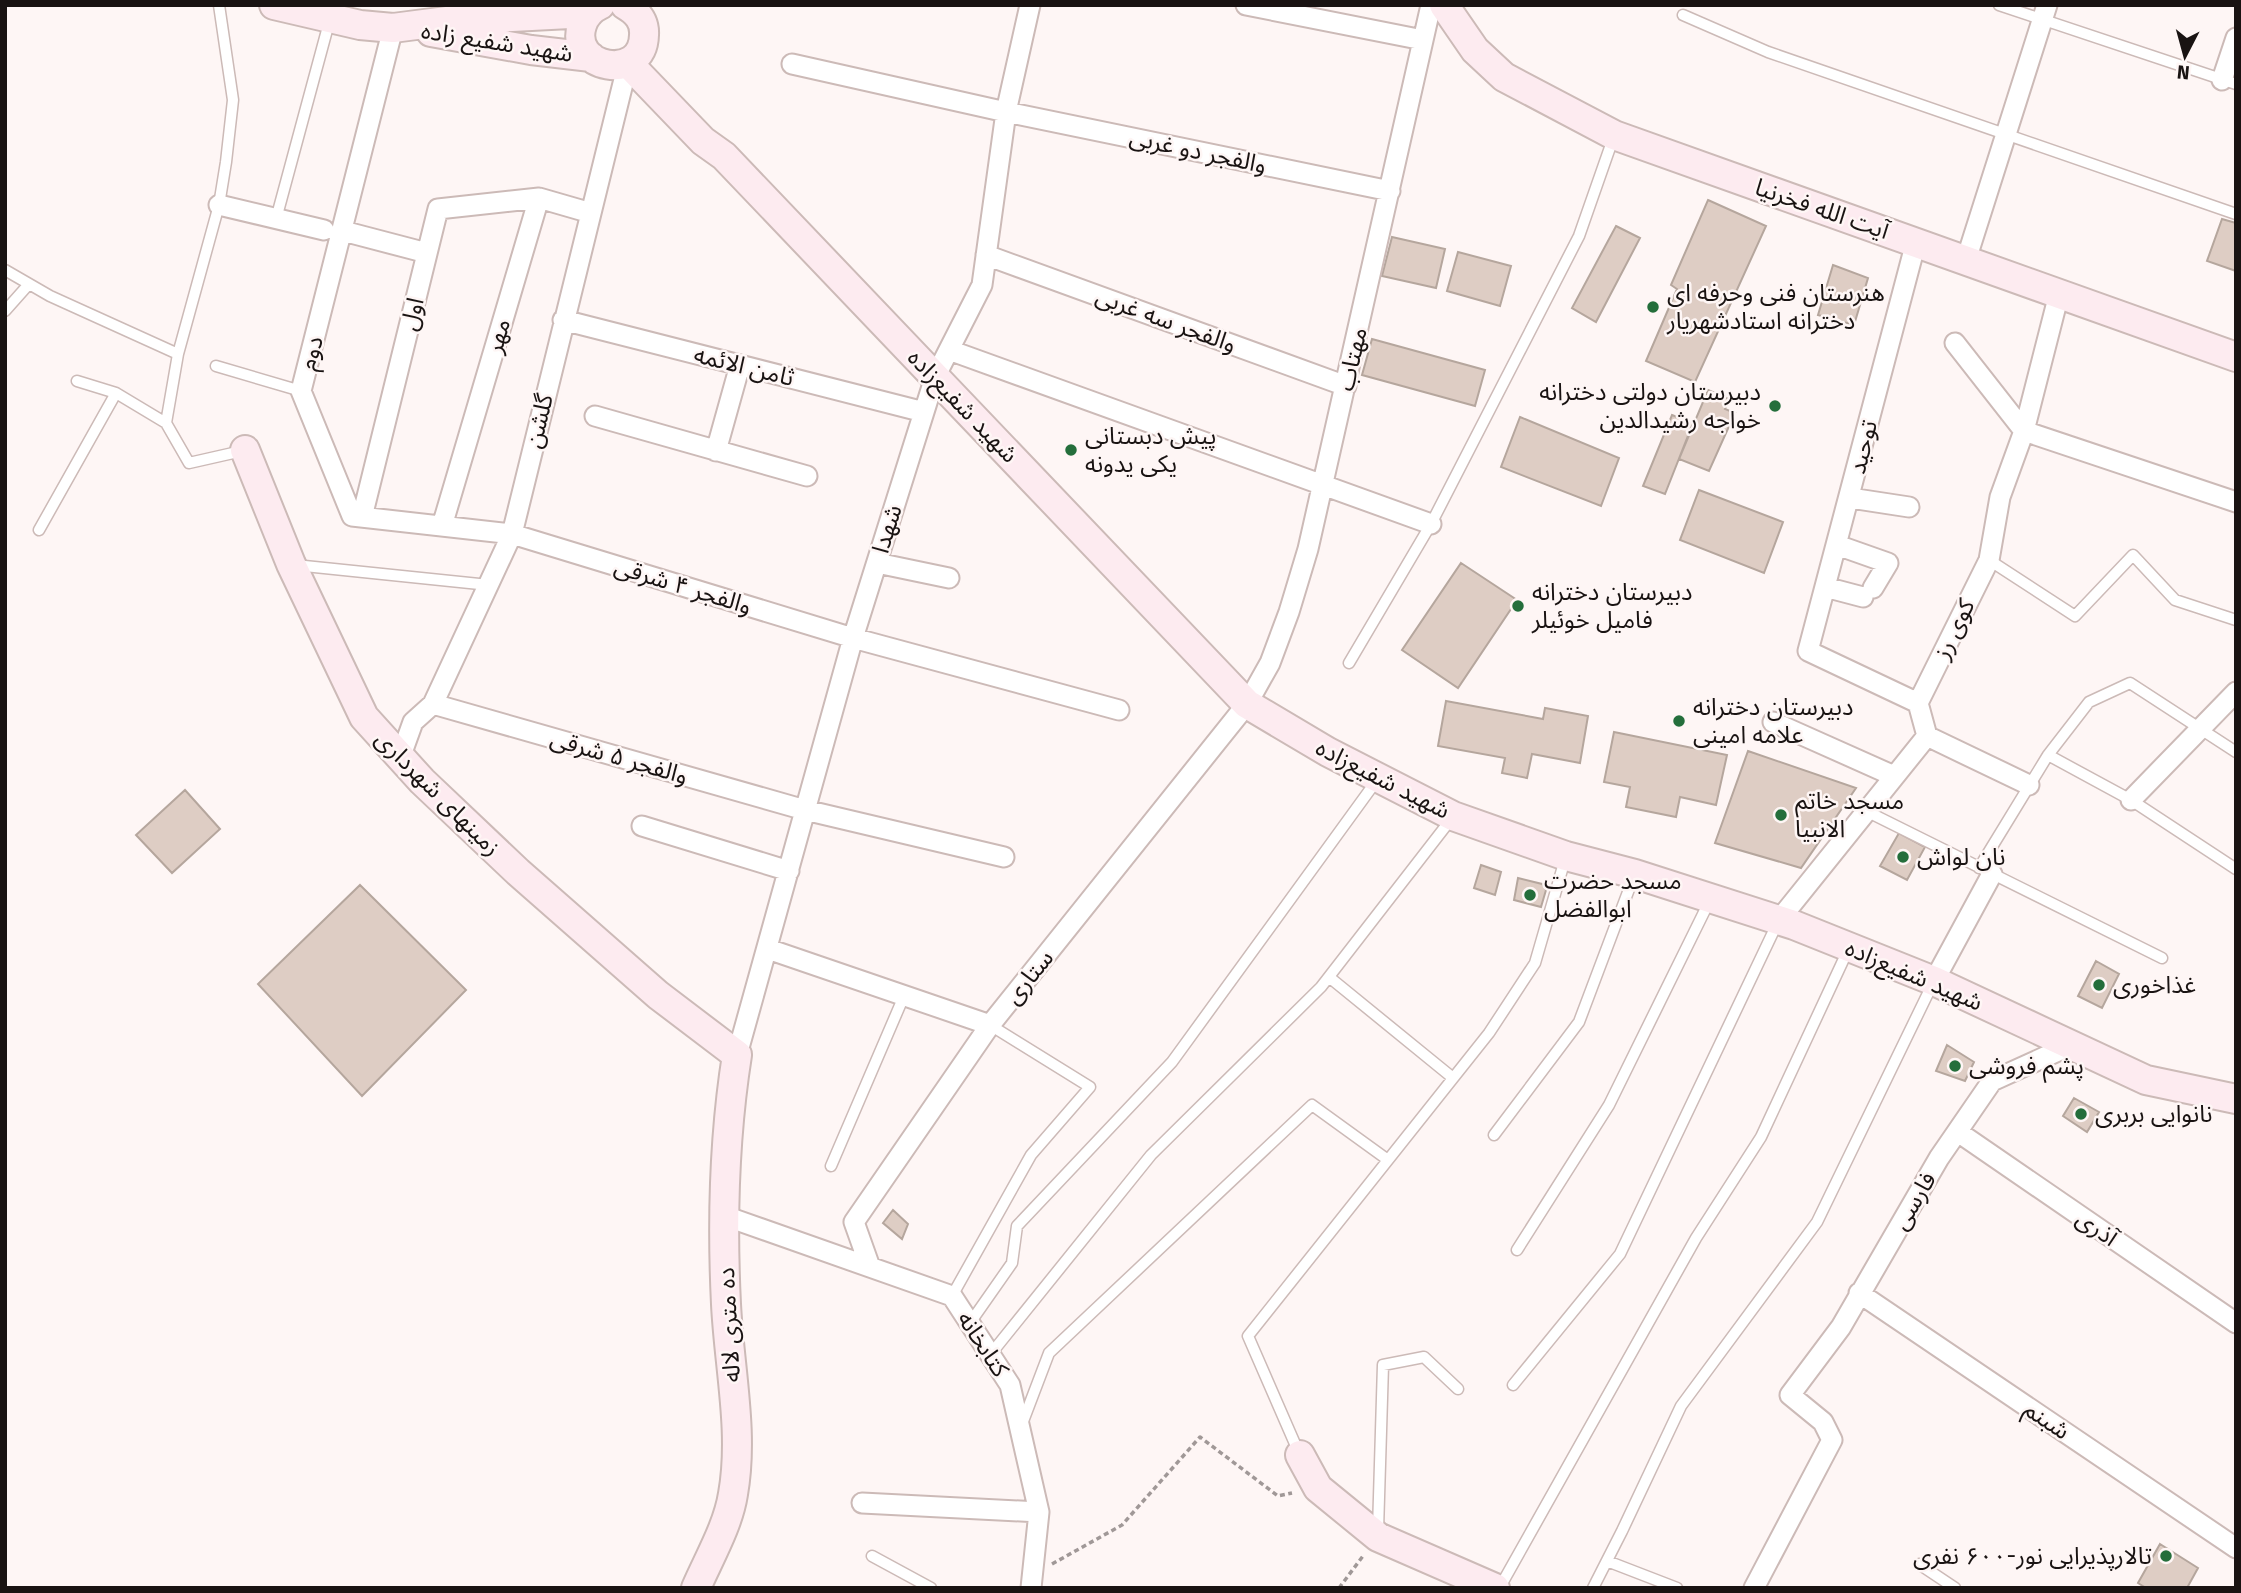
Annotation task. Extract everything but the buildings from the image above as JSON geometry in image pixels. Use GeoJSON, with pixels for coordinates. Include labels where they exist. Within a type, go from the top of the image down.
{"type":"FeatureCollection","features":[{"type":"Feature","properties":{"kind":"street","name":"شهید شفیع زاده"},"geometry":{"type":"LineString","coordinates":[[274,5],[360,25],[398,27],[531,50],[591,57],[608,66],[637,51]]}},
{"type":"Feature","properties":{"kind":"street","name":"شهید شفیع‌زاده"},"geometry":{"type":"LineString","coordinates":[[626,5],[641,19],[637,51],[703,141],[723,156],[1248,704],[1328,752],[1453,816],[1566,856],[1635,874],[1779,920],[1934,981],[2146,1080],[2236,1099]]}},
{"type":"Feature","properties":{"kind":"street"},"geometry":{"type":"LineString","coordinates":[[637,51],[652,5]]}},
{"type":"Feature","properties":{"kind":"street","name":"شهدا"},"geometry":{"type":"LineString","coordinates":[[737,1055],[853,638],[924,412],[936,377],[982,285],[1006,112],[1030,5]]}},
{"type":"Feature","properties":{"kind":"street"},"geometry":{"type":"LineString","coordinates":[[1246,5],[1423,40]]}},
{"type":"Feature","properties":{"kind":"street","name":"مهتاب"},"geometry":{"type":"LineString","coordinates":[[1248,704],[1270,663],[1308,549],[1431,5]]}},
{"type":"Feature","properties":{"kind":"street","name":"آیت الله فخرنیا"},"geometry":{"type":"LineString","coordinates":[[1444,5],[1475,50],[1504,77],[1614,135],[2236,357]]}},
{"type":"Feature","properties":{"kind":"street"},"geometry":{"type":"LineString","coordinates":[[591,57],[581,40],[581,30],[594,9]]}},
{"type":"Feature","properties":{"kind":"street","name":"شهید شفیع زاده"},"geometry":{"type":"LineString","coordinates":[[398,27],[594,9]]}},
{"type":"Feature","properties":{"kind":"street"},"geometry":{"type":"LineString","coordinates":[[1966,260],[2045,13]]}},
{"type":"Feature","properties":{"kind":"street","name":"دوم"},"geometry":{"type":"LineString","coordinates":[[362,517],[352,516],[301,391],[334,230],[398,27]]}},
{"type":"Feature","properties":{"kind":"street"},"geometry":{"type":"LineString","coordinates":[[2229,82],[2236,38]]}},
{"type":"Feature","properties":{"kind":"street","name":"گلشن"},"geometry":{"type":"LineString","coordinates":[[400,758],[413,722],[433,704],[512,534],[563,320],[637,51]]}},
{"type":"Feature","properties":{"kind":"street","name":"والفجر دو غربی"},"geometry":{"type":"LineString","coordinates":[[792,64],[1006,112],[1390,191]]}},
{"type":"Feature","properties":{"kind":"street"},"geometry":{"type":"LineString","coordinates":[[539,198],[591,213]]}},
{"type":"Feature","properties":{"kind":"street","name":"اول"},"geometry":{"type":"LineString","coordinates":[[362,517],[438,209],[539,198]]}},
{"type":"Feature","properties":{"kind":"street","name":"مهر"},"geometry":{"type":"LineString","coordinates":[[442,526],[539,198]]}},
{"type":"Feature","properties":{"kind":"street"},"geometry":{"type":"LineString","coordinates":[[219,205],[427,253]]}},
{"type":"Feature","properties":{"kind":"street","name":"توحید"},"geometry":{"type":"LineString","coordinates":[[1916,242],[1808,651],[1918,703]]}},
{"type":"Feature","properties":{"kind":"street","name":"والفجر سه غربی"},"geometry":{"type":"LineString","coordinates":[[986,255],[1346,386]]}},
{"type":"Feature","properties":{"kind":"street","name":"کوی رز"},"geometry":{"type":"LineString","coordinates":[[1918,703],[1989,559],[2000,497],[2024,431],[2059,294]]}},
{"type":"Feature","properties":{"kind":"street","name":"ثامن الائمه"},"geometry":{"type":"LineString","coordinates":[[563,320],[924,412]]}},
{"type":"Feature","properties":{"kind":"street"},"geometry":{"type":"LineString","coordinates":[[1955,343],[2024,431],[2236,502]]}},
{"type":"Feature","properties":{"kind":"street"},"geometry":{"type":"LineString","coordinates":[[949,350],[1431,524]]}},
{"type":"Feature","properties":{"kind":"street"},"geometry":{"type":"LineString","coordinates":[[716,451],[740,365]]}},
{"type":"Feature","properties":{"kind":"street"},"geometry":{"type":"LineString","coordinates":[[595,416],[807,476]]}},
{"type":"Feature","properties":{"kind":"street","name":"زمینهای شهرداری"},"geometry":{"type":"LineString","coordinates":[[245,450],[291,564],[364,718],[422,781],[528,880],[657,995],[737,1055]]}},
{"type":"Feature","properties":{"kind":"street"},"geometry":{"type":"LineString","coordinates":[[1850,498],[1909,506]]}},
{"type":"Feature","properties":{"kind":"street"},"geometry":{"type":"LineString","coordinates":[[362,517],[512,534]]}},
{"type":"Feature","properties":{"kind":"street","name":"والفجر ۴ شرقی"},"geometry":{"type":"LineString","coordinates":[[512,534],[853,638],[1119,710]]}},
{"type":"Feature","properties":{"kind":"street"},"geometry":{"type":"LineString","coordinates":[[1825,587],[1868,592],[1888,563],[1837,545]]}},
{"type":"Feature","properties":{"kind":"street"},"geometry":{"type":"LineString","coordinates":[[877,563],[949,578]]}},
{"type":"Feature","properties":{"kind":"street"},"geometry":{"type":"LineString","coordinates":[[2131,800],[2236,692]]}},
{"type":"Feature","properties":{"kind":"street"},"geometry":{"type":"LineString","coordinates":[[1918,703],[1927,736],[2029,785]]}},
{"type":"Feature","properties":{"kind":"street","name":"والفجر ۵ شرقی"},"geometry":{"type":"LineString","coordinates":[[433,704],[805,810],[1004,857]]}},
{"type":"Feature","properties":{"kind":"street","name":"ستاری"},"geometry":{"type":"LineString","coordinates":[[870,1267],[854,1222],[990,1025],[1248,704]]}},
{"type":"Feature","properties":{"kind":"street"},"geometry":{"type":"LineString","coordinates":[[1773,722],[1894,776]]}},
{"type":"Feature","properties":{"kind":"street"},"geometry":{"type":"LineString","coordinates":[[1779,920],[1927,736]]}},
{"type":"Feature","properties":{"kind":"street"},"geometry":{"type":"LineString","coordinates":[[642,825],[789,871]]}},
{"type":"Feature","properties":{"kind":"street"},"geometry":{"type":"LineString","coordinates":[[1934,981],[1985,871]]}},
{"type":"Feature","properties":{"kind":"street"},"geometry":{"type":"LineString","coordinates":[[768,949],[990,1025]]}},
{"type":"Feature","properties":{"kind":"street","name":"فارسی"},"geometry":{"type":"LineString","coordinates":[[1754,1588],[1832,1440],[1823,1422],[1790,1395],[1841,1327],[1939,1158],[1992,1081],[2071,1045]]}},
{"type":"Feature","properties":{"kind":"street","name":"ده متری لاله"},"geometry":{"type":"LineString","coordinates":[[696,1588],[716,1545],[733,1497],[738,1454],[726,1305],[725,1216],[732,1088],[737,1055]]}},
{"type":"Feature","properties":{"kind":"street","name":"آذری"},"geometry":{"type":"LineString","coordinates":[[1958,1132],[2236,1323]]}},
{"type":"Feature","properties":{"kind":"street","name":"کتابخانه"},"geometry":{"type":"LineString","coordinates":[[725,1216],[952,1296],[1010,1385],[1039,1512],[1031,1582]]}},
{"type":"Feature","properties":{"kind":"street","name":"شبنم"},"geometry":{"type":"LineString","coordinates":[[1859,1293],[2236,1548]]}},
{"type":"Feature","properties":{"kind":"street"},"geometry":{"type":"LineString","coordinates":[[1300,1455],[1318,1488],[1378,1537],[1497,1588]]}},
{"type":"Feature","properties":{"kind":"street"},"geometry":{"type":"LineString","coordinates":[[862,1503],[1039,1512]]}},
{"type":"Feature","properties":{"kind":"lane"},"geometry":{"type":"LineString","coordinates":[[166,424],[178,354],[219,205],[233,100],[219,5]]}},
{"type":"Feature","properties":{"kind":"lane"},"geometry":{"type":"LineString","coordinates":[[1999,5],[2045,13],[2229,82]]}},
{"type":"Feature","properties":{"kind":"lane"},"geometry":{"type":"LineString","coordinates":[[1683,15],[1768,52],[2236,214]]}},
{"type":"Feature","properties":{"kind":"lane"},"geometry":{"type":"LineString","coordinates":[[276,219],[330,18]]}},
{"type":"Feature","properties":{"kind":"lane"},"geometry":{"type":"LineString","coordinates":[[1349,663],[1431,524],[1579,236],[1614,135]]}},
{"type":"Feature","properties":{"kind":"lane"},"geometry":{"type":"LineString","coordinates":[[5,270],[50,296],[178,354]]}},
{"type":"Feature","properties":{"kind":"lane"},"geometry":{"type":"LineString","coordinates":[[5,310],[29,284]]}},
{"type":"Feature","properties":{"kind":"lane"},"geometry":{"type":"LineString","coordinates":[[216,366],[301,391]]}},
{"type":"Feature","properties":{"kind":"lane"},"geometry":{"type":"LineString","coordinates":[[77,381],[116,393],[166,424],[189,463],[245,450]]}},
{"type":"Feature","properties":{"kind":"lane"},"geometry":{"type":"LineString","coordinates":[[39,530],[116,393]]}},
{"type":"Feature","properties":{"kind":"lane"},"geometry":{"type":"LineString","coordinates":[[1989,559],[2075,616],[2133,555],[2175,600],[2236,620]]}},
{"type":"Feature","properties":{"kind":"lane"},"geometry":{"type":"LineString","coordinates":[[291,564],[489,584]]}},
{"type":"Feature","properties":{"kind":"lane"},"geometry":{"type":"LineString","coordinates":[[1985,871],[2029,785],[2048,755],[2089,702],[2130,683],[2236,752]]}},
{"type":"Feature","properties":{"kind":"lane"},"geometry":{"type":"LineString","coordinates":[[2048,755],[2131,800],[2236,869]]}},
{"type":"Feature","properties":{"kind":"lane"},"geometry":{"type":"LineString","coordinates":[[969,1324],[1012,1263],[1017,1226],[1172,1062],[1378,778]]}},
{"type":"Feature","properties":{"kind":"lane"},"geometry":{"type":"LineString","coordinates":[[1866,811],[2162,958]]}},
{"type":"Feature","properties":{"kind":"lane"},"geometry":{"type":"LineString","coordinates":[[990,1355],[1151,1156],[1312,997],[1453,816]]}},
{"type":"Feature","properties":{"kind":"lane"},"geometry":{"type":"LineString","coordinates":[[1300,1455],[1248,1336],[1489,1034],[1535,963],[1566,856]]}},
{"type":"Feature","properties":{"kind":"lane"},"geometry":{"type":"LineString","coordinates":[[1494,1135],[1578,1022],[1635,874]]}},
{"type":"Feature","properties":{"kind":"lane"},"geometry":{"type":"LineString","coordinates":[[1517,1250],[1609,1105],[1711,898]]}},
{"type":"Feature","properties":{"kind":"lane"},"geometry":{"type":"LineString","coordinates":[[1513,1385],[1620,1254],[1779,920]]}},
{"type":"Feature","properties":{"kind":"lane"},"geometry":{"type":"LineString","coordinates":[[1497,1588],[1696,1238],[1761,1137],[1849,947]]}},
{"type":"Feature","properties":{"kind":"lane"},"geometry":{"type":"LineString","coordinates":[[1329,977],[1453,1078]]}},
{"type":"Feature","properties":{"kind":"lane"},"geometry":{"type":"LineString","coordinates":[[1593,1588],[1681,1406],[1817,1222],[1934,981]]}},
{"type":"Feature","properties":{"kind":"lane"},"geometry":{"type":"LineString","coordinates":[[831,1166],[904,996]]}},
{"type":"Feature","properties":{"kind":"lane"},"geometry":{"type":"LineString","coordinates":[[952,1296],[1031,1155],[1090,1087],[990,1025]]}},
{"type":"Feature","properties":{"kind":"lane"},"geometry":{"type":"LineString","coordinates":[[1020,1431],[1049,1353],[1312,1105],[1388,1160]]}},
{"type":"Feature","properties":{"kind":"lane"},"geometry":{"type":"LineString","coordinates":[[1378,1537],[1383,1365],[1424,1357],[1458,1389]]}},
{"type":"Feature","properties":{"kind":"lane"},"geometry":{"type":"LineString","coordinates":[[872,1556],[931,1588]]}},
{"type":"Feature","properties":{"kind":"lane"},"geometry":{"type":"LineString","coordinates":[[1607,1561],[1677,1588]]}},
{"type":"Feature","properties":{"kind":"lane"},"geometry":{"type":"LineString","coordinates":[[1919,1564],[1955,1588]]}},
{"type":"Feature","properties":{"kind":"path"},"geometry":{"type":"LineString","coordinates":[[1031,1582],[1122,1525],[1200,1437],[1278,1496],[1318,1488]]}},
{"type":"Feature","properties":{"kind":"path"},"geometry":{"type":"LineString","coordinates":[[1339,1588],[1378,1537]]}},
{"type":"Feature","properties":{"kind":"place","name":"هنرستان فنی وحرفه ای دخترانه استادشهریار"},"geometry":{"type":"Point","coordinates":[1653,307]}},
{"type":"Feature","properties":{"kind":"place","name":"دبیرستان دولتی دخترانه خواجه رشیدالدین"},"geometry":{"type":"Point","coordinates":[1775,406]}},
{"type":"Feature","properties":{"kind":"place","name":"پیش دبستانی یکی یدونه"},"geometry":{"type":"Point","coordinates":[1071,450]}},
{"type":"Feature","properties":{"kind":"place","name":"دبیرستان دخترانه فامیل خوئیلر"},"geometry":{"type":"Point","coordinates":[1518,606]}},
{"type":"Feature","properties":{"kind":"place","name":"دبیرستان دخترانه علامه امینی"},"geometry":{"type":"Point","coordinates":[1679,721]}},
{"type":"Feature","properties":{"kind":"place","name":"مسجد خاتم الانبیا"},"geometry":{"type":"Point","coordinates":[1781,815]}},
{"type":"Feature","properties":{"kind":"place","name":"نان لواش"},"geometry":{"type":"Point","coordinates":[1903,857]}},
{"type":"Feature","properties":{"kind":"place","name":"مسجد حضرت ابوالفضل"},"geometry":{"type":"Point","coordinates":[1530,895]}},
{"type":"Feature","properties":{"kind":"place","name":"غذاخوری"},"geometry":{"type":"Point","coordinates":[2099,985]}},
{"type":"Feature","properties":{"kind":"place","name":"پشم فروشی"},"geometry":{"type":"Point","coordinates":[1955,1066]}},
{"type":"Feature","properties":{"kind":"place","name":"نانوایی بربری"},"geometry":{"type":"Point","coordinates":[2081,1114]}},
{"type":"Feature","properties":{"kind":"place","name":"تالارپذیرایی نور-۶۰۰ نفری"},"geometry":{"type":"Point","coordinates":[2166,1556]}}]}
